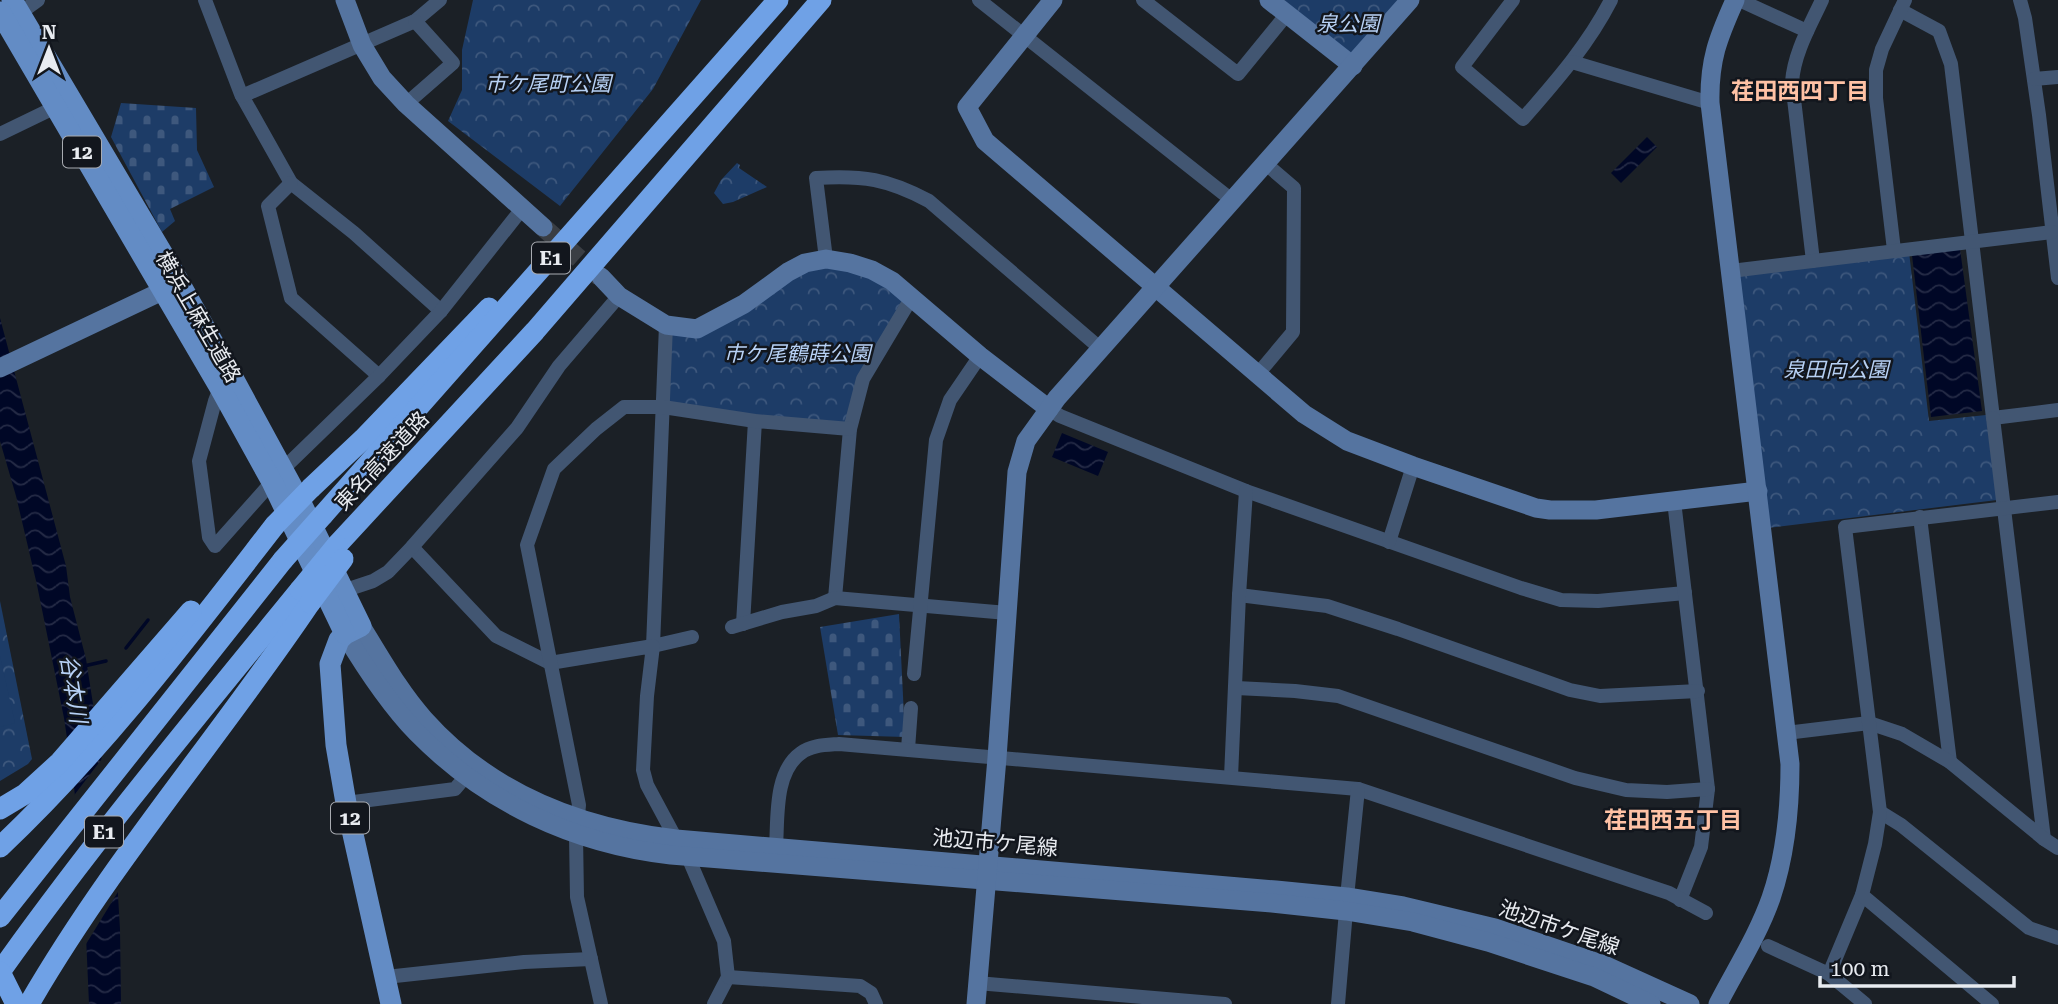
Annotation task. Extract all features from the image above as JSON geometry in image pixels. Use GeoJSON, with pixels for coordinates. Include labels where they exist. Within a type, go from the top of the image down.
{"type":"FeatureCollection","features":[{"type":"Feature","properties":{"kind":"highway","name":"東名高速道路"},"geometry":{"type":"LineString","coordinates":[[0,917],[283,560],[778,0]]}},
{"type":"Feature","properties":{"kind":"highway","name":"東名高速道路"},"geometry":{"type":"LineString","coordinates":[[0,972],[49,902],[159,762],[821,0]]}},
{"type":"Feature","properties":{"kind":"highway"},"geometry":{"type":"LineString","coordinates":[[0,809],[25,794],[60,762],[196,616],[275,525],[363,439],[529,264],[633,162]]}},
{"type":"Feature","properties":{"kind":"highway"},"geometry":{"type":"LineString","coordinates":[[29,1004],[61,950],[166,799],[286,639],[305,596]]}},
{"type":"Feature","properties":{"kind":"highway"},"geometry":{"type":"LineString","coordinates":[[0,847],[29,820],[108,734],[196,616]]}},
{"type":"Feature","properties":{"kind":"highway"},"geometry":{"type":"LineString","coordinates":[[44,1004],[92,906]]}},
{"type":"Feature","properties":{"kind":"highway"},"geometry":{"type":"LineString","coordinates":[[0,972],[16,1004]]}},
{"type":"Feature","properties":{"kind":"main road","name":"横浜上麻生道路"},"geometry":{"type":"LineString","coordinates":[[11,8],[343,591],[353,630]]}},
{"type":"Feature","properties":{"kind":"main road","name":"横浜上麻生道路"},"geometry":{"type":"LineString","coordinates":[[171,287],[220,388],[278,476],[353,630]]}},
{"type":"Feature","properties":{"kind":"main road","name":"12"},"geometry":{"type":"LineString","coordinates":[[353,630],[339,640],[330,664],[336,746],[346,803],[391,1004]]}},
{"type":"Feature","properties":{"kind":"street"},"geometry":{"type":"LineString","coordinates":[[11,8],[37,0]]}},
{"type":"Feature","properties":{"kind":"street"},"geometry":{"type":"LineString","coordinates":[[205,0],[242,96],[291,183],[354,233],[441,310]]}},
{"type":"Feature","properties":{"kind":"street"},"geometry":{"type":"LineString","coordinates":[[345,0],[362,45],[382,78],[406,104],[543,227]]}},
{"type":"Feature","properties":{"kind":"street"},"geometry":{"type":"LineString","coordinates":[[242,96],[415,21],[440,0]]}},
{"type":"Feature","properties":{"kind":"street"},"geometry":{"type":"LineString","coordinates":[[979,0],[1233,201]]}},
{"type":"Feature","properties":{"kind":"street"},"geometry":{"type":"LineString","coordinates":[[1053,0],[967,107],[985,141],[1304,414],[1347,441],[1536,508],[1596,510],[1758,491]]}},
{"type":"Feature","properties":{"kind":"street"},"geometry":{"type":"LineString","coordinates":[[1143,0],[1238,74],[1287,14]]}},
{"type":"Feature","properties":{"kind":"street"},"geometry":{"type":"LineString","coordinates":[[1269,0],[1353,66]]}},
{"type":"Feature","properties":{"kind":"street"},"geometry":{"type":"LineString","coordinates":[[976,1004],[1017,472],[1026,441],[1057,398],[1410,0]]}},
{"type":"Feature","properties":{"kind":"street"},"geometry":{"type":"LineString","coordinates":[[1513,0],[1462,67],[1523,119],[1572,62],[1611,0]]}},
{"type":"Feature","properties":{"kind":"street"},"geometry":{"type":"LineString","coordinates":[[1718,1004],[1753,939],[1777,878],[1784,850],[1790,795],[1790,764],[1710,103],[1710,82],[1713,54],[1737,0],[1807,31]]}},
{"type":"Feature","properties":{"kind":"street"},"geometry":{"type":"LineString","coordinates":[[1813,261],[1792,82],[1793,68],[1822,0]]}},
{"type":"Feature","properties":{"kind":"street"},"geometry":{"type":"LineString","coordinates":[[2020,0],[2034,79],[2058,278]]}},
{"type":"Feature","properties":{"kind":"street"},"geometry":{"type":"LineString","coordinates":[[1894,250],[1875,71],[1882,49],[1903,5],[1939,31],[1951,64],[2044,839]]}},
{"type":"Feature","properties":{"kind":"street"},"geometry":{"type":"LineString","coordinates":[[406,104],[453,63],[415,21]]}},
{"type":"Feature","properties":{"kind":"street"},"geometry":{"type":"LineString","coordinates":[[1572,62],[1710,103]]}},
{"type":"Feature","properties":{"kind":"street"},"geometry":{"type":"LineString","coordinates":[[2034,79],[2058,77]]}},
{"type":"Feature","properties":{"kind":"street"},"geometry":{"type":"LineString","coordinates":[[0,134],[63,103]]}},
{"type":"Feature","properties":{"kind":"street"},"geometry":{"type":"LineString","coordinates":[[1257,375],[1293,332],[1294,188],[1266,164]]}},
{"type":"Feature","properties":{"kind":"street"},"geometry":{"type":"LineString","coordinates":[[826,259],[816,178],[848,176],[878,180],[905,188],[929,201],[1101,349]]}},
{"type":"Feature","properties":{"kind":"street"},"geometry":{"type":"LineString","coordinates":[[291,183],[268,206],[291,298],[379,376]]}},
{"type":"Feature","properties":{"kind":"street"},"geometry":{"type":"LineString","coordinates":[[220,388],[199,461],[209,537],[215,546],[278,476],[441,310],[523,209]]}},
{"type":"Feature","properties":{"kind":"street"},"geometry":{"type":"LineString","coordinates":[[1731,271],[2052,232]]}},
{"type":"Feature","properties":{"kind":"street"},"geometry":{"type":"LineString","coordinates":[[601,277],[619,296],[666,325],[696,329],[744,304],[805,262],[826,259],[850,263],[872,270],[891,281],[980,356],[1049,409],[1246,491],[1561,600],[1598,601],[1685,593]]}},
{"type":"Feature","properties":{"kind":"street"},"geometry":{"type":"LineString","coordinates":[[0,368],[171,287]]}},
{"type":"Feature","properties":{"kind":"street"},"geometry":{"type":"LineString","coordinates":[[343,591],[373,581],[388,572],[412,547],[517,428],[559,366],[619,296]]}},
{"type":"Feature","properties":{"kind":"street"},"geometry":{"type":"LineString","coordinates":[[835,598],[850,429],[863,379],[912,297]]}},
{"type":"Feature","properties":{"kind":"street"},"geometry":{"type":"LineString","coordinates":[[666,325],[653,646],[643,770],[648,785],[688,857],[724,942],[728,976],[714,1004]]}},
{"type":"Feature","properties":{"kind":"street"},"geometry":{"type":"LineString","coordinates":[[914,674],[936,440],[950,400],[980,356]]}},
{"type":"Feature","properties":{"kind":"street"},"geometry":{"type":"LineString","coordinates":[[601,1004],[577,897],[579,806],[527,545],[554,470],[596,429],[624,407],[663,407],[755,421],[850,429]]}},
{"type":"Feature","properties":{"kind":"street"},"geometry":{"type":"LineString","coordinates":[[1993,418],[2058,410]]}},
{"type":"Feature","properties":{"kind":"street"},"geometry":{"type":"LineString","coordinates":[[755,421],[737,625],[782,612],[816,606],[835,598],[1007,613]]}},
{"type":"Feature","properties":{"kind":"street"},"geometry":{"type":"LineString","coordinates":[[1389,542],[1413,466]]}},
{"type":"Feature","properties":{"kind":"street"},"geometry":{"type":"LineString","coordinates":[[1231,777],[1246,491]]}},
{"type":"Feature","properties":{"kind":"street"},"geometry":{"type":"LineString","coordinates":[[1674,501],[1708,789],[1702,847],[1680,900]]}},
{"type":"Feature","properties":{"kind":"street"},"geometry":{"type":"LineString","coordinates":[[1829,974],[1862,895],[1880,812],[1845,527],[2058,502]]}},
{"type":"Feature","properties":{"kind":"street"},"geometry":{"type":"LineString","coordinates":[[1920,517],[1950,762]]}},
{"type":"Feature","properties":{"kind":"street"},"geometry":{"type":"LineString","coordinates":[[412,547],[496,636],[550,663],[692,637]]}},
{"type":"Feature","properties":{"kind":"street"},"geometry":{"type":"LineString","coordinates":[[1239,595],[1327,606],[1570,690],[1600,696],[1698,691]]}},
{"type":"Feature","properties":{"kind":"street","name":"池辺市ケ尾線"},"geometry":{"type":"LineString","coordinates":[[353,630],[394,706],[416,732],[466,776],[531,816],[577,827],[676,839],[776,847],[987,873],[1272,903],[1403,906],[1495,928],[1604,965],[1690,1004]]}},
{"type":"Feature","properties":{"kind":"street","name":"池辺市ケ尾線"},"geometry":{"type":"LineString","coordinates":[[353,630],[442,738],[471,762],[514,792],[577,827],[632,850],[688,857],[987,873]]}},
{"type":"Feature","properties":{"kind":"street"},"geometry":{"type":"LineString","coordinates":[[1236,688],[1338,696],[1575,778],[1626,790],[1667,792],[1708,789]]}},
{"type":"Feature","properties":{"kind":"street"},"geometry":{"type":"LineString","coordinates":[[908,749],[911,708]]}},
{"type":"Feature","properties":{"kind":"street"},"geometry":{"type":"LineString","coordinates":[[1786,733],[1869,723],[1902,734],[1950,762],[2058,848]]}},
{"type":"Feature","properties":{"kind":"street"},"geometry":{"type":"LineString","coordinates":[[776,847],[779,800],[789,764],[802,751],[839,744],[1358,789],[1669,893],[1706,913]]}},
{"type":"Feature","properties":{"kind":"street"},"geometry":{"type":"LineString","coordinates":[[346,803],[455,789],[466,776]]}},
{"type":"Feature","properties":{"kind":"street"},"geometry":{"type":"LineString","coordinates":[[0,794],[46,787]]}},
{"type":"Feature","properties":{"kind":"street"},"geometry":{"type":"LineString","coordinates":[[1338,1004],[1358,789]]}},
{"type":"Feature","properties":{"kind":"street"},"geometry":{"type":"LineString","coordinates":[[1880,812],[1901,825],[2029,928],[2058,939]]}},
{"type":"Feature","properties":{"kind":"street"},"geometry":{"type":"LineString","coordinates":[[1862,895],[1992,1004]]}},
{"type":"Feature","properties":{"kind":"street","name":"池辺市ケ尾線"},"geometry":{"type":"LineString","coordinates":[[1346,904],[1488,942],[1594,977],[1651,1004]]}},
{"type":"Feature","properties":{"kind":"street"},"geometry":{"type":"LineString","coordinates":[[1768,946],[1829,974],[1865,1004]]}},
{"type":"Feature","properties":{"kind":"street"},"geometry":{"type":"LineString","coordinates":[[386,977],[524,962],[591,959]]}},
{"type":"Feature","properties":{"kind":"street"},"geometry":{"type":"LineString","coordinates":[[728,976],[860,986],[872,993],[876,1004]]}},
{"type":"Feature","properties":{"kind":"street"},"geometry":{"type":"LineString","coordinates":[[977,983],[1225,1004]]}},
{"type":"Feature","properties":{"kind":"green space","name":"市ケ尾町公園"},"geometry":{"type":"Polygon","coordinates":[[[473,0],[701,0],[653,89],[560,206],[448,121],[462,90],[462,50],[473,0]]]}},
{"type":"Feature","properties":{"kind":"green space","name":"泉公園"},"geometry":{"type":"Polygon","coordinates":[[[1285,0],[1398,0],[1352,56],[1283,3],[1285,0]]]}},
{"type":"Feature","properties":{"kind":"green space"},"geometry":{"type":"Polygon","coordinates":[[[121,103],[196,108],[197,150],[214,187],[170,209],[175,221],[162,232],[111,137],[121,103]]]}},
{"type":"Feature","properties":{"kind":"green space"},"geometry":{"type":"Polygon","coordinates":[[[737,163],[739,168],[767,187],[723,204],[714,193],[721,180],[737,163]]]}},
{"type":"Feature","properties":{"kind":"green space","name":"泉田向公園"},"geometry":{"type":"Polygon","coordinates":[[[1909,252],[1929,421],[1986,415],[1997,500],[1768,528],[1737,275],[1909,252]]]}},
{"type":"Feature","properties":{"kind":"green space","name":"市ケ尾鶴蒔公園"},"geometry":{"type":"Polygon","coordinates":[[[826,259],[912,297],[863,379],[850,429],[663,407],[666,325],[697,329],[826,259]]]}},
{"type":"Feature","properties":{"kind":"green space"},"geometry":{"type":"Polygon","coordinates":[[[0,601],[32,759],[0,781],[0,601]]]}},
{"type":"Feature","properties":{"kind":"green space"},"geometry":{"type":"Polygon","coordinates":[[[899,614],[905,737],[838,735],[820,627],[899,614]]]}},
{"type":"Feature","properties":{"kind":"green space"},"geometry":{"type":"Polygon","coordinates":[[[0,656],[15,723],[0,727],[0,656]]]}},
{"type":"Feature","properties":{"kind":"water"},"geometry":{"type":"Polygon","coordinates":[[[1647,137],[1657,147],[1621,183],[1611,173],[1647,137]]]}},
{"type":"Feature","properties":{"kind":"water"},"geometry":{"type":"Polygon","coordinates":[[[1960,249],[1982,411],[1931,417],[1912,255],[1960,249]]]}},
{"type":"Feature","properties":{"kind":"water","name":"谷本川"},"geometry":{"type":"Polygon","coordinates":[[[0,318],[66,566],[70,597],[86,659],[115,845],[121,1004],[89,1004],[83,869],[64,718],[37,585],[0,441],[0,318]]]}},
{"type":"Feature","properties":{"kind":"water"},"geometry":{"type":"Polygon","coordinates":[[[1062,433],[1108,452],[1098,476],[1052,457],[1062,433]]]}},
{"type":"Feature","properties":{"kind":"pier"},"geometry":{"type":"Polygon","coordinates":[[[104,756],[118,844],[121,887],[83,949],[72,798],[104,756]]]}},
{"type":"Feature","properties":{"kind":"waterway"},"geometry":{"type":"LineString","coordinates":[[126,648],[148,620]]}},
{"type":"Feature","properties":{"kind":"waterway","name":"谷本川"},"geometry":{"type":"LineString","coordinates":[[84,666],[106,661]]}},
{"type":"Feature","properties":{"kind":"tunnel"},"geometry":{"type":"LineString","coordinates":[[543,227],[600,277]]}},
{"type":"Feature","properties":{"kind":"district","name":"荏田西四丁目"},"geometry":{"type":"Point","coordinates":[1800,91]}},
{"type":"Feature","properties":{"kind":"district","name":"荏田西五丁目"},"geometry":{"type":"Point","coordinates":[1673,820]}}]}
